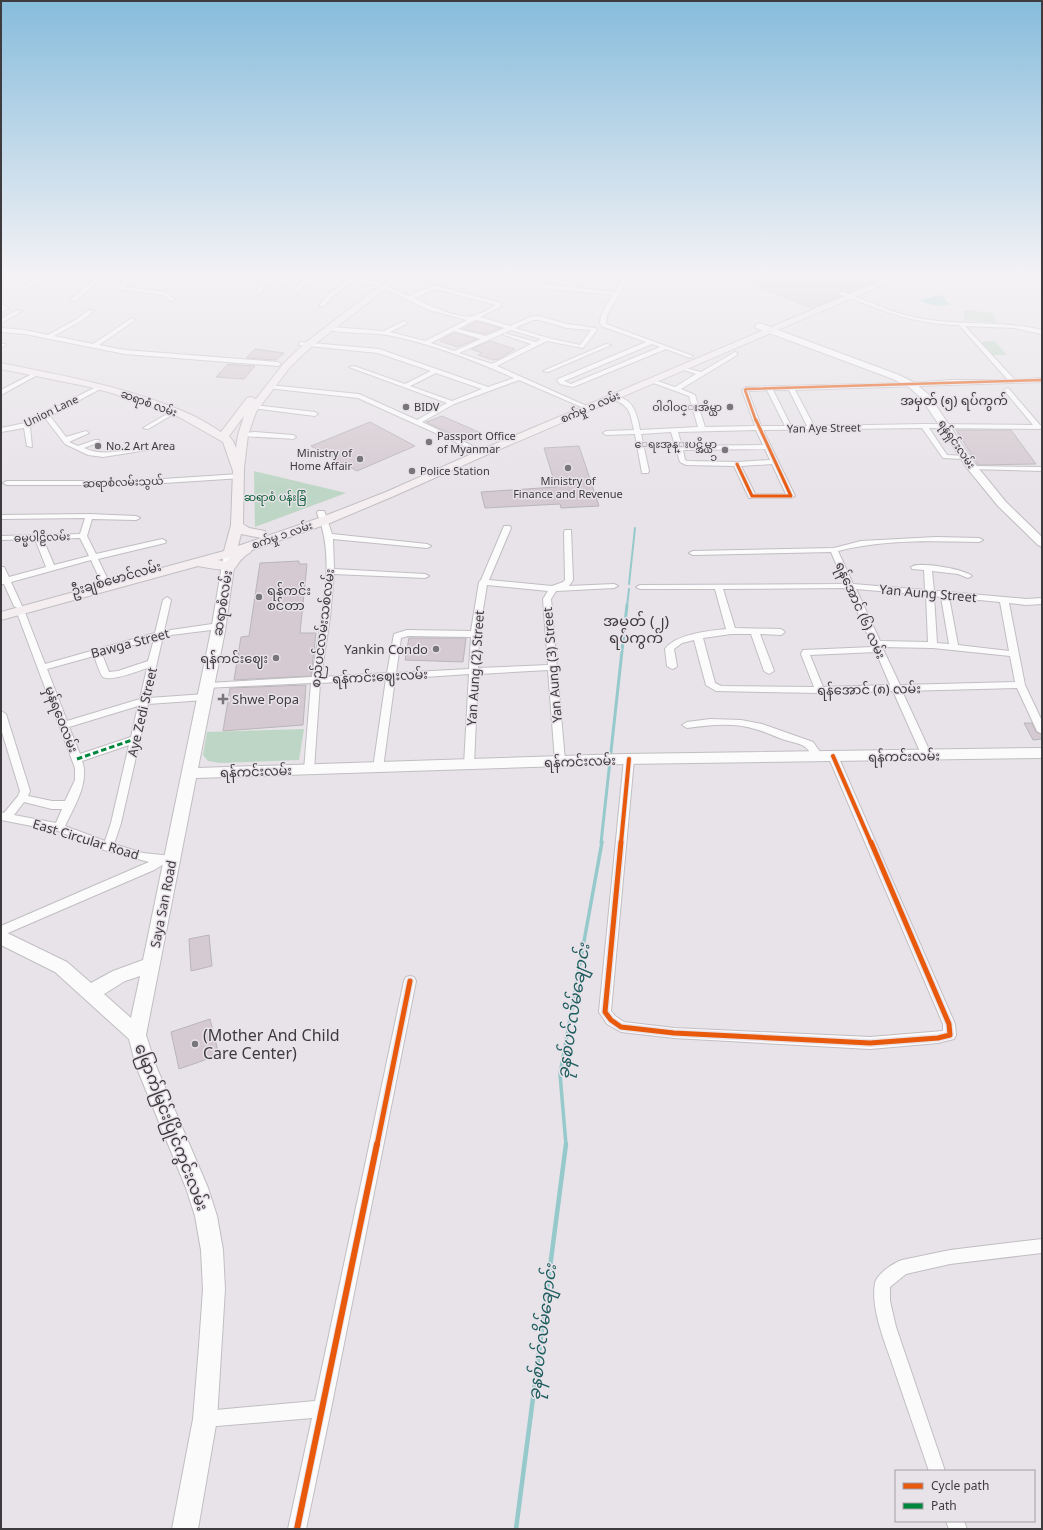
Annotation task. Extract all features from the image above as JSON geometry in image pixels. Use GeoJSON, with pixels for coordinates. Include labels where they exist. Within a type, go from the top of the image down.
{"type":"FeatureCollection","features":[{"type":"Feature","properties":{"kind":"main road"},"geometry":{"type":"LineString","coordinates":[[225,439],[250,409],[282,364],[302,346]]}},
{"type":"Feature","properties":{"kind":"main road","name":"စက်မှု ၁ လမ်း"},"geometry":{"type":"LineString","coordinates":[[230,549],[326,516],[494,444],[546,427],[647,383],[714,346]]}},
{"type":"Feature","properties":{"kind":"main road"},"geometry":{"type":"LineString","coordinates":[[729,346],[734,350]]}},
{"type":"Feature","properties":{"kind":"main road","name":"စက်မှု ၁ လမ်း"},"geometry":{"type":"LineString","coordinates":[[390,489],[473,448],[494,444],[534,422],[577,403],[634,380],[686,363],[734,350],[740,346]]}},
{"type":"Feature","properties":{"kind":"main road","name":"ရန်ရှင်းလမ်း"},"geometry":{"type":"LineString","coordinates":[[813,346],[896,377],[912,385],[926,398],[972,468],[1002,504],[1030,533],[1042,543]]}},
{"type":"Feature","properties":{"kind":"main road","name":"ဆရာစံ လမ်း"},"geometry":{"type":"LineString","coordinates":[[1,366],[116,391],[190,419],[225,439]]}},
{"type":"Feature","properties":{"kind":"main road"},"geometry":{"type":"LineString","coordinates":[[634,380],[647,383]]}},
{"type":"Feature","properties":{"kind":"main road"},"geometry":{"type":"LineString","coordinates":[[190,419],[218,422],[250,409]]}},
{"type":"Feature","properties":{"kind":"main road"},"geometry":{"type":"LineString","coordinates":[[239,471],[243,436],[250,409]]}},
{"type":"Feature","properties":{"kind":"main road"},"geometry":{"type":"LineString","coordinates":[[534,422],[546,427]]}},
{"type":"Feature","properties":{"kind":"main road","name":"ဆရာစံလမ်း"},"geometry":{"type":"LineString","coordinates":[[189,773],[219,626],[230,549],[237,525],[239,471],[225,439]]}},
{"type":"Feature","properties":{"kind":"main road"},"geometry":{"type":"LineString","coordinates":[[182,562],[220,543],[237,525],[245,531],[264,537]]}},
{"type":"Feature","properties":{"kind":"main road"},"geometry":{"type":"LineString","coordinates":[[182,562],[211,563],[228,568],[238,555],[264,537]]}},
{"type":"Feature","properties":{"kind":"main road","name":"ဦးချစ်မောင်လမ်း"},"geometry":{"type":"LineString","coordinates":[[1,616],[19,608],[105,582],[230,549]]}},
{"type":"Feature","properties":{"kind":"main road","name":"ဦးချစ်မောင်လမ်း"},"geometry":{"type":"LineString","coordinates":[[1,611],[19,608],[182,562]]}},
{"type":"Feature","properties":{"kind":"main road","name":"ရန်ကင်းလမ်း"},"geometry":{"type":"LineString","coordinates":[[189,773],[617,759],[927,756],[1042,753]]}},
{"type":"Feature","properties":{"kind":"main road","name":"Saya San Road"},"geometry":{"type":"LineString","coordinates":[[137,1035],[152,964],[167,860],[189,773]]}},
{"type":"Feature","properties":{"kind":"main road"},"geometry":{"type":"LineString","coordinates":[[1,937],[61,967],[137,1035]]}},
{"type":"Feature","properties":{"kind":"main road"},"geometry":{"type":"LineString","coordinates":[[89,993],[119,976],[152,964]]}},
{"type":"Feature","properties":{"kind":"main road","name":"မြောက်မြင်းပြိုင်ကွင်းလမ်း"},"geometry":{"type":"LineString","coordinates":[[137,1035],[146,1066],[197,1188],[206,1216],[210,1243],[214,1289],[205,1419],[185,1529]]}},
{"type":"Feature","properties":{"kind":"street"},"geometry":{"type":"LineString","coordinates":[[96,346],[125,352],[282,364]]}},
{"type":"Feature","properties":{"kind":"street"},"geometry":{"type":"LineString","coordinates":[[330,346],[379,351],[487,389]]}},
{"type":"Feature","properties":{"kind":"street"},"geometry":{"type":"LineString","coordinates":[[436,346],[492,366],[588,408]]}},
{"type":"Feature","properties":{"kind":"street"},"geometry":{"type":"LineString","coordinates":[[454,353],[468,346]]}},
{"type":"Feature","properties":{"kind":"street"},"geometry":{"type":"LineString","coordinates":[[462,356],[481,346]]}},
{"type":"Feature","properties":{"kind":"street"},"geometry":{"type":"LineString","coordinates":[[492,366],[531,346]]}},
{"type":"Feature","properties":{"kind":"street"},"geometry":{"type":"LineString","coordinates":[[546,372],[605,346]]}},
{"type":"Feature","properties":{"kind":"street"},"geometry":{"type":"LineString","coordinates":[[641,346],[560,380],[562,383],[571,386],[666,347],[702,374]]}},
{"type":"Feature","properties":{"kind":"street"},"geometry":{"type":"LineString","coordinates":[[981,346],[1013,382]]}},
{"type":"Feature","properties":{"kind":"street"},"geometry":{"type":"LineString","coordinates":[[676,389],[702,374],[734,350]]}},
{"type":"Feature","properties":{"kind":"street"},"geometry":{"type":"LineString","coordinates":[[568,362],[585,370]]}},
{"type":"Feature","properties":{"kind":"street"},"geometry":{"type":"LineString","coordinates":[[352,367],[452,403]]}},
{"type":"Feature","properties":{"kind":"street"},"geometry":{"type":"LineString","coordinates":[[405,386],[436,371]]}},
{"type":"Feature","properties":{"kind":"street"},"geometry":{"type":"LineString","coordinates":[[1,393],[38,373]]}},
{"type":"Feature","properties":{"kind":"street"},"geometry":{"type":"LineString","coordinates":[[414,389],[445,374]]}},
{"type":"Feature","properties":{"kind":"street"},"geometry":{"type":"LineString","coordinates":[[416,423],[452,403],[519,378]]}},
{"type":"Feature","properties":{"kind":"street"},"geometry":{"type":"LineString","coordinates":[[737,464],[752,496],[791,496],[760,429],[745,389],[912,385],[951,382],[1013,382],[1039,380]]}},
{"type":"Feature","properties":{"kind":"street"},"geometry":{"type":"LineString","coordinates":[[647,383],[676,389],[692,395],[702,429]]}},
{"type":"Feature","properties":{"kind":"street","name":"Union Lane"},"geometry":{"type":"LineString","coordinates":[[1,430],[27,425],[100,387]]}},
{"type":"Feature","properties":{"kind":"street"},"geometry":{"type":"LineString","coordinates":[[769,388],[789,428]]}},
{"type":"Feature","properties":{"kind":"street"},"geometry":{"type":"LineString","coordinates":[[791,388],[812,428]]}},
{"type":"Feature","properties":{"kind":"street"},"geometry":{"type":"LineString","coordinates":[[264,390],[359,396],[473,448]]}},
{"type":"Feature","properties":{"kind":"street"},"geometry":{"type":"LineString","coordinates":[[1008,390],[1039,427]]}},
{"type":"Feature","properties":{"kind":"street"},"geometry":{"type":"LineString","coordinates":[[613,398],[622,400],[630,405],[634,413],[645,471]]}},
{"type":"Feature","properties":{"kind":"street"},"geometry":{"type":"LineString","coordinates":[[250,409],[315,414]]}},
{"type":"Feature","properties":{"kind":"street"},"geometry":{"type":"LineString","coordinates":[[146,428],[174,412]]}},
{"type":"Feature","properties":{"kind":"street"},"geometry":{"type":"LineString","coordinates":[[46,415],[65,440],[94,455],[145,449]]}},
{"type":"Feature","properties":{"kind":"street"},"geometry":{"type":"LineString","coordinates":[[27,425],[30,446]]}},
{"type":"Feature","properties":{"kind":"street"},"geometry":{"type":"LineString","coordinates":[[924,426],[944,456],[964,457]]}},
{"type":"Feature","properties":{"kind":"street","name":"Yan Aye Street"},"geometry":{"type":"LineString","coordinates":[[606,433],[702,429],[924,426],[1039,427]]}},
{"type":"Feature","properties":{"kind":"street"},"geometry":{"type":"LineString","coordinates":[[674,430],[682,461],[686,463],[737,464],[775,462]]}},
{"type":"Feature","properties":{"kind":"street"},"geometry":{"type":"LineString","coordinates":[[65,440],[86,433]]}},
{"type":"Feature","properties":{"kind":"street"},"geometry":{"type":"LineString","coordinates":[[243,436],[255,434],[293,437]]}},
{"type":"Feature","properties":{"kind":"street"},"geometry":{"type":"LineString","coordinates":[[78,448],[98,441]]}},
{"type":"Feature","properties":{"kind":"street"},"geometry":{"type":"LineString","coordinates":[[679,448],[768,447]]}},
{"type":"Feature","properties":{"kind":"street"},"geometry":{"type":"LineString","coordinates":[[972,468],[1042,469]]}},
{"type":"Feature","properties":{"kind":"street","name":"ဆရာစံလမ်းသွယ်"},"geometry":{"type":"LineString","coordinates":[[7,483],[133,483],[239,471]]}},
{"type":"Feature","properties":{"kind":"street","name":"စည်ပင်လမ်းသစ်လမ်း"},"geometry":{"type":"LineString","coordinates":[[309,770],[315,679],[324,628],[330,559],[326,516]]}},
{"type":"Feature","properties":{"kind":"street"},"geometry":{"type":"LineString","coordinates":[[88,517],[83,536],[105,582]]}},
{"type":"Feature","properties":{"kind":"street"},"geometry":{"type":"LineString","coordinates":[[2,519],[88,517],[136,518]]}},
{"type":"Feature","properties":{"kind":"street","name":"Yan Aung (2) Street"},"geometry":{"type":"LineString","coordinates":[[469,765],[472,672],[475,634],[483,582],[507,528]]}},
{"type":"Feature","properties":{"kind":"street","name":"Yan Aung (3) Street"},"geometry":{"type":"LineString","coordinates":[[560,761],[547,599],[553,589],[566,584],[569,580],[568,532]]}},
{"type":"Feature","properties":{"kind":"street"},"geometry":{"type":"LineString","coordinates":[[1030,533],[1042,533]]}},
{"type":"Feature","properties":{"kind":"street","name":"ဓမ္မပါဠိလမ်း"},"geometry":{"type":"LineString","coordinates":[[1,538],[83,536]]}},
{"type":"Feature","properties":{"kind":"street"},"geometry":{"type":"LineString","coordinates":[[328,536],[427,546]]}},
{"type":"Feature","properties":{"kind":"street"},"geometry":{"type":"LineString","coordinates":[[38,537],[51,569]]}},
{"type":"Feature","properties":{"kind":"street"},"geometry":{"type":"LineString","coordinates":[[834,550],[861,543],[936,539],[979,540]]}},
{"type":"Feature","properties":{"kind":"street"},"geometry":{"type":"LineString","coordinates":[[4,581],[132,547],[162,541]]}},
{"type":"Feature","properties":{"kind":"street","name":"ရန်အောင် (၆) လမ်း"},"geometry":{"type":"LineString","coordinates":[[693,553],[834,550],[927,756]]}},
{"type":"Feature","properties":{"kind":"street"},"geometry":{"type":"LineString","coordinates":[[915,567],[960,572],[968,576]]}},
{"type":"Feature","properties":{"kind":"street"},"geometry":{"type":"LineString","coordinates":[[928,568],[933,645]]}},
{"type":"Feature","properties":{"kind":"street","name":"မှန်ရဝေလမ်း"},"geometry":{"type":"LineString","coordinates":[[1,569],[4,581],[19,608],[80,768],[80,780],[59,828]]}},
{"type":"Feature","properties":{"kind":"street"},"geometry":{"type":"LineString","coordinates":[[329,571],[426,576]]}},
{"type":"Feature","properties":{"kind":"street"},"geometry":{"type":"LineString","coordinates":[[483,582],[553,589],[614,586]]}},
{"type":"Feature","properties":{"kind":"street","name":"Yan Aung Street"},"geometry":{"type":"LineString","coordinates":[[640,587],[719,588],[851,586],[944,593],[1026,602],[1042,601]]}},
{"type":"Feature","properties":{"kind":"street"},"geometry":{"type":"LineString","coordinates":[[719,588],[731,631]]}},
{"type":"Feature","properties":{"kind":"street"},"geometry":{"type":"LineString","coordinates":[[944,593],[954,647]]}},
{"type":"Feature","properties":{"kind":"street"},"geometry":{"type":"LineString","coordinates":[[1004,599],[1020,685],[1042,730]]}},
{"type":"Feature","properties":{"kind":"street","name":"Aye Zedi Street"},"geometry":{"type":"LineString","coordinates":[[108,847],[116,824],[167,600]]}},
{"type":"Feature","properties":{"kind":"street","name":"Bawga Street"},"geometry":{"type":"LineString","coordinates":[[42,668],[160,634],[219,626]]}},
{"type":"Feature","properties":{"kind":"street"},"geometry":{"type":"LineString","coordinates":[[672,666],[669,648],[674,643],[684,639],[731,631],[781,632]]}},
{"type":"Feature","properties":{"kind":"street"},"geometry":{"type":"LineString","coordinates":[[755,632],[769,671]]}},
{"type":"Feature","properties":{"kind":"street"},"geometry":{"type":"LineString","coordinates":[[378,768],[397,636],[407,633],[475,634]]}},
{"type":"Feature","properties":{"kind":"street","name":"ရန်အောင် (၈) လမ်း"},"geometry":{"type":"LineString","coordinates":[[698,637],[711,685],[719,689],[820,690],[1020,685]]}},
{"type":"Feature","properties":{"kind":"street"},"geometry":{"type":"LineString","coordinates":[[820,690],[804,654],[806,652],[933,645],[1015,654]]}},
{"type":"Feature","properties":{"kind":"street"},"geometry":{"type":"LineString","coordinates":[[97,652],[106,675],[119,674],[153,663]]}},
{"type":"Feature","properties":{"kind":"street","name":"ရန်ကင်းဈေးလမ်း"},"geometry":{"type":"LineString","coordinates":[[64,725],[144,701],[206,691],[315,679],[553,667]]}},
{"type":"Feature","properties":{"kind":"street"},"geometry":{"type":"LineString","coordinates":[[1,714],[25,791],[22,798],[3,817]]}},
{"type":"Feature","properties":{"kind":"street"},"geometry":{"type":"LineString","coordinates":[[688,725],[706,722],[750,724],[798,741],[811,743],[818,756]]}},
{"type":"Feature","properties":{"kind":"street"},"geometry":{"type":"LineString","coordinates":[[77,758],[135,739]]}},
{"type":"Feature","properties":{"kind":"street"},"geometry":{"type":"LineString","coordinates":[[617,759],[605,1012],[611,1020],[621,1027],[674,1033],[870,1043],[938,1038],[950,1035],[949,1024],[833,756]]}},
{"type":"Feature","properties":{"kind":"street"},"geometry":{"type":"LineString","coordinates":[[22,798],[52,805],[70,805]]}},
{"type":"Feature","properties":{"kind":"street","name":"East Circular Road"},"geometry":{"type":"LineString","coordinates":[[3,817],[59,828],[108,847],[167,860]]}},
{"type":"Feature","properties":{"kind":"street"},"geometry":{"type":"LineString","coordinates":[[1,931],[167,860]]}},
{"type":"Feature","properties":{"kind":"street"},"geometry":{"type":"LineString","coordinates":[[297,1529],[323,1409],[410,981]]}},
{"type":"Feature","properties":{"kind":"street"},"geometry":{"type":"LineString","coordinates":[[937,1470],[888,1327],[882,1301],[883,1284],[902,1267],[950,1257],[1042,1246]]}},
{"type":"Feature","properties":{"kind":"street"},"geometry":{"type":"LineString","coordinates":[[205,1419],[323,1409]]}},
{"type":"Feature","properties":{"kind":"green space"},"geometry":{"type":"Polygon","coordinates":[[[983,346],[1000,346],[1007,355],[991,355],[983,346]]]}},
{"type":"Feature","properties":{"kind":"green space","name":"ဆရာစံ ပန်းခြံ"},"geometry":{"type":"Polygon","coordinates":[[[254,471],[346,493],[255,527],[254,471]]]}},
{"type":"Feature","properties":{"kind":"green space"},"geometry":{"type":"Polygon","coordinates":[[[304,729],[299,760],[220,763],[208,761],[203,755],[207,732],[304,729]]]}},
{"type":"Feature","properties":{"kind":"building"},"geometry":{"type":"Polygon","coordinates":[[[477,346],[507,346],[515,349],[499,359],[493,360],[478,355],[482,353],[471,349],[477,346]]]}},
{"type":"Feature","properties":{"kind":"building"},"geometry":{"type":"Polygon","coordinates":[[[255,349],[284,353],[276,360],[246,358],[255,349]]]}},
{"type":"Feature","properties":{"kind":"building"},"geometry":{"type":"Polygon","coordinates":[[[228,364],[255,366],[244,379],[216,377],[228,364]]]}},
{"type":"Feature","properties":{"kind":"building"},"geometry":{"type":"Polygon","coordinates":[[[442,416],[481,433],[466,441],[426,422],[442,416]]]}},
{"type":"Feature","properties":{"kind":"building","name":"Ministry of Home Affair"},"geometry":{"type":"Polygon","coordinates":[[[370,422],[415,446],[357,471],[311,446],[370,422]]]}},
{"type":"Feature","properties":{"kind":"building"},"geometry":{"type":"Polygon","coordinates":[[[956,430],[1011,430],[1036,464],[978,465],[956,430]]]}},
{"type":"Feature","properties":{"kind":"building","name":"Ministry of Finance and Revenue"},"geometry":{"type":"Polygon","coordinates":[[[579,446],[599,506],[561,508],[560,504],[485,508],[481,492],[556,487],[544,448],[579,446]]]}},
{"type":"Feature","properties":{"kind":"building"},"geometry":{"type":"Polygon","coordinates":[[[299,561],[299,564],[307,564],[300,633],[316,633],[311,676],[234,680],[241,637],[249,636],[260,563],[299,561]]]}},
{"type":"Feature","properties":{"kind":"building","name":"Yankin Condo"},"geometry":{"type":"Polygon","coordinates":[[[409,638],[466,638],[463,662],[405,660],[409,638]]]}},
{"type":"Feature","properties":{"kind":"building"},"geometry":{"type":"Polygon","coordinates":[[[306,685],[303,725],[223,731],[230,688],[306,685]]]}},
{"type":"Feature","properties":{"kind":"building"},"geometry":{"type":"Polygon","coordinates":[[[1024,723],[1032,723],[1036,732],[1042,735],[1042,739],[1033,740],[1024,723]]]}},
{"type":"Feature","properties":{"kind":"building"},"geometry":{"type":"Polygon","coordinates":[[[209,935],[212,966],[191,971],[189,939],[209,935]]]}},
{"type":"Feature","properties":{"kind":"building","name":"(Mother And Child Care Center)"},"geometry":{"type":"Polygon","coordinates":[[[210,1019],[219,1055],[179,1069],[171,1032],[210,1019]]]}},
{"type":"Feature","properties":{"kind":"waterway","name":"ခုနစ်ပင်လိမ်ချောင်း"},"geometry":{"type":"LineString","coordinates":[[629,584],[635,528]]}},
{"type":"Feature","properties":{"kind":"waterway","name":"ခုနစ်ပင်လိမ်ချောင်း"},"geometry":{"type":"LineString","coordinates":[[627,606],[629,589]]}},
{"type":"Feature","properties":{"kind":"waterway","name":"ခုနစ်ပင်လိမ်ချောင်း"},"geometry":{"type":"LineString","coordinates":[[601,843],[627,605]]}},
{"type":"Feature","properties":{"kind":"waterway","name":"ခုနစ်ပင်လိမ်ချောင်း"},"geometry":{"type":"LineString","coordinates":[[566,1144],[560,1074],[602,842]]}},
{"type":"Feature","properties":{"kind":"waterway","name":"ခုနစ်ပင်လိမ်ချောင်း"},"geometry":{"type":"LineString","coordinates":[[516,1529],[566,1144]]}},
{"type":"Feature","properties":{"kind":"marked path"},"geometry":{"type":"LineString","coordinates":[[77,759],[135,739]]}},
{"type":"Feature","properties":{"kind":"cycle path"},"geometry":{"type":"LineString","coordinates":[[737,464],[752,496],[791,496],[759,429],[745,390],[746,389],[1042,380]]}},
{"type":"Feature","properties":{"kind":"cycle path"},"geometry":{"type":"LineString","coordinates":[[629,759],[605,1012],[611,1020],[621,1027],[674,1033],[870,1043],[938,1038],[950,1035],[949,1024],[833,756]]}},
{"type":"Feature","properties":{"kind":"cycle path"},"geometry":{"type":"LineString","coordinates":[[297,1529],[410,981]]}},
{"type":"Feature","properties":{"kind":"place","name":"BIDV"},"geometry":{"type":"Point","coordinates":[406,407]}},
{"type":"Feature","properties":{"kind":"place","name":"ဝါဝါဝင္းအိမ္ယာ"},"geometry":{"type":"Point","coordinates":[730,407]}},
{"type":"Feature","properties":{"kind":"place","name":"Passport Office of Myanmar"},"geometry":{"type":"Point","coordinates":[429,442]}},
{"type":"Feature","properties":{"kind":"place","name":"No.2 Art Area"},"geometry":{"type":"Point","coordinates":[98,446]}},
{"type":"Feature","properties":{"kind":"place","name":"ေရႊအုန္းပင္အိမ္ယာ ၁"},"geometry":{"type":"Point","coordinates":[725,450]}},
{"type":"Feature","properties":{"kind":"place","name":"Ministry of Home Affair"},"geometry":{"type":"Point","coordinates":[360,459]}},
{"type":"Feature","properties":{"kind":"place","name":"Ministry of Finance and Revenue"},"geometry":{"type":"Point","coordinates":[568,468]}},
{"type":"Feature","properties":{"kind":"place","name":"Police Station"},"geometry":{"type":"Point","coordinates":[412,471]}},
{"type":"Feature","properties":{"kind":"place","name":"ရန်ကင်း စင်တာ"},"geometry":{"type":"Point","coordinates":[259,597]}},
{"type":"Feature","properties":{"kind":"place","name":"Yankin Condo"},"geometry":{"type":"Point","coordinates":[436,649]}},
{"type":"Feature","properties":{"kind":"place","name":"ရန်ကင်းဈေး"},"geometry":{"type":"Point","coordinates":[276,658]}},
{"type":"Feature","properties":{"kind":"place","name":"Shwe Popa"},"geometry":{"type":"Point","coordinates":[223,699]}},
{"type":"Feature","properties":{"kind":"place","name":"(Mother And Child Care Center)"},"geometry":{"type":"Point","coordinates":[195,1044]}},
{"type":"Feature","properties":{"kind":"district","name":"အမှတ် (၅) ရပ်ကွက်"},"geometry":{"type":"Point","coordinates":[954,400]}},
{"type":"Feature","properties":{"kind":"district","name":"အမှတ် (၂) ရပ်ကွက်"},"geometry":{"type":"Point","coordinates":[636,630]}}]}
